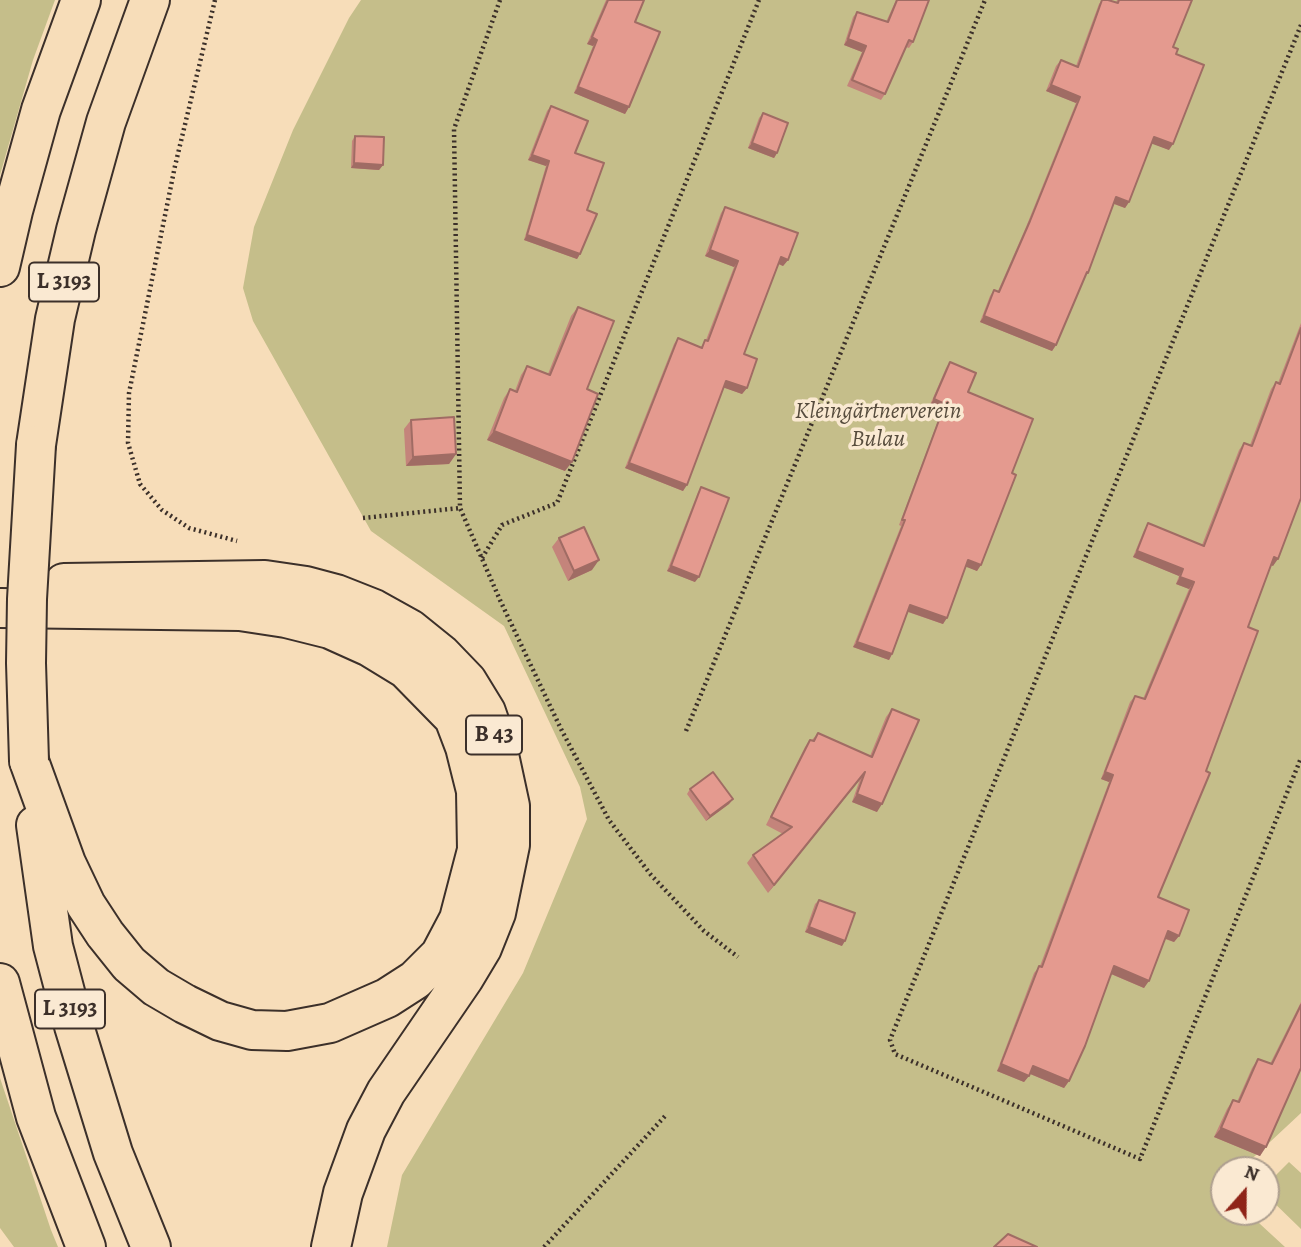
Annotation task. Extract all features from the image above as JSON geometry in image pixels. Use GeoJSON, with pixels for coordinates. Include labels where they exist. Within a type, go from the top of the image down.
{"type":"FeatureCollection","features":[{"type":"Feature","properties":{"kind":"highway","name":"L 3193"},"geometry":{"type":"LineString","coordinates":[[0,267],[41,110],[80,0]]}},
{"type":"Feature","properties":{"kind":"highway","name":"L 3193"},"geometry":{"type":"LineString","coordinates":[[150,0],[106,122],[55,319],[36,445],[26,663],[33,804],[53,946],[74,1026],[113,1153],[151,1247]]}},
{"type":"Feature","properties":{"kind":"highway","name":"B 43"},"geometry":{"type":"LineString","coordinates":[[0,584],[265,580],[336,593],[374,609],[410,629],[441,654],[467,681],[486,712],[496,741],[510,806],[510,845],[496,913],[482,948],[386,1092],[366,1130],[343,1193],[331,1247]]}},
{"type":"Feature","properties":{"kind":"highway"},"geometry":{"type":"LineString","coordinates":[[0,607],[240,611],[286,618],[330,629],[370,647],[406,668],[454,718],[476,790],[477,850],[459,919],[440,955],[415,980],[387,998],[330,1023],[286,1031],[253,1030],[220,1021],[156,987],[129,964],[105,934],[86,905],[66,863],[29,761]]}},
{"type":"Feature","properties":{"kind":"highway","name":"L 3193"},"geometry":{"type":"LineString","coordinates":[[0,983],[36,1116],[86,1247]]}},
{"type":"Feature","properties":{"kind":"path"},"geometry":{"type":"LineString","coordinates":[[500,0],[454,129],[460,508],[561,729],[609,820],[651,875],[704,931],[738,957]]}},
{"type":"Feature","properties":{"kind":"path"},"geometry":{"type":"LineString","coordinates":[[481,559],[502,525],[557,503],[759,0]]}},
{"type":"Feature","properties":{"kind":"path"},"geometry":{"type":"LineString","coordinates":[[686,731],[985,0]]}},
{"type":"Feature","properties":{"kind":"path"},"geometry":{"type":"LineString","coordinates":[[1301,25],[890,1041],[895,1054],[1140,1158],[1301,758]]}},
{"type":"Feature","properties":{"kind":"path"},"geometry":{"type":"LineString","coordinates":[[363,518],[460,508]]}},
{"type":"Feature","properties":{"kind":"path"},"geometry":{"type":"LineString","coordinates":[[544,1247],[667,1114]]}},
{"type":"Feature","properties":{"kind":"green space"},"geometry":{"type":"Polygon","coordinates":[[[0,0],[55,0],[33,60],[0,175],[0,0]]]}},
{"type":"Feature","properties":{"kind":"green space","name":"Kleingärtnerverein Bulau"},"geometry":{"type":"Polygon","coordinates":[[[361,0],[1301,0],[1301,1113],[1255,1156],[1210,1156],[1210,1226],[1262,1226],[1285,1247],[387,1247],[402,1175],[523,973],[587,819],[580,787],[504,626],[371,531],[253,321],[243,288],[254,227],[293,130],[349,18],[361,0]]]}},
{"type":"Feature","properties":{"kind":"green space"},"geometry":{"type":"Polygon","coordinates":[[[0,1078],[58,1247],[14,1247],[0,1228],[0,1078]]]}},
{"type":"Feature","properties":{"kind":"green space"},"geometry":{"type":"Polygon","coordinates":[[[1289,1162],[1301,1173],[1301,1229],[1280,1209],[1280,1171],[1289,1162]]]}},
{"type":"Feature","properties":{"kind":"building"},"geometry":{"type":"Polygon","coordinates":[[[608,0],[644,0],[635,22],[660,32],[629,107],[578,87],[597,40],[592,37],[608,0]]]}},
{"type":"Feature","properties":{"kind":"building"},"geometry":{"type":"Polygon","coordinates":[[[897,0],[929,0],[913,42],[909,40],[885,94],[852,80],[866,46],[848,39],[857,12],[888,22],[897,0]]]}},
{"type":"Feature","properties":{"kind":"building"},"geometry":{"type":"Polygon","coordinates":[[[1102,0],[1118,3],[1119,0],[1192,0],[1173,47],[1178,49],[1176,54],[1204,65],[1173,144],[1154,137],[1129,202],[1116,197],[1088,273],[1056,345],[984,316],[994,290],[999,292],[1080,97],[1051,85],[1061,60],[1078,67],[1102,0]]]}},
{"type":"Feature","properties":{"kind":"building"},"geometry":{"type":"Polygon","coordinates":[[[551,106],[588,121],[575,153],[604,163],[587,210],[597,214],[580,254],[527,235],[549,161],[532,155],[551,106]]]}},
{"type":"Feature","properties":{"kind":"building"},"geometry":{"type":"Polygon","coordinates":[[[763,113],[788,123],[777,153],[752,143],[763,113]]]}},
{"type":"Feature","properties":{"kind":"building"},"geometry":{"type":"Polygon","coordinates":[[[355,136],[384,137],[383,165],[354,163],[355,136]]]}},
{"type":"Feature","properties":{"kind":"building"},"geometry":{"type":"Polygon","coordinates":[[[725,207],[798,233],[788,260],[781,257],[744,354],[757,359],[747,388],[726,381],[687,485],[629,463],[678,338],[702,348],[705,340],[708,341],[738,261],[710,250],[725,207]]]}},
{"type":"Feature","properties":{"kind":"building"},"geometry":{"type":"Polygon","coordinates":[[[578,307],[614,321],[587,389],[598,394],[572,462],[494,431],[510,389],[517,392],[527,366],[550,375],[578,307]]]}},
{"type":"Feature","properties":{"kind":"building"},"geometry":{"type":"Polygon","coordinates":[[[1301,328],[1301,498],[1278,559],[1274,557],[1248,627],[1258,631],[1206,771],[1210,773],[1158,897],[1189,910],[1179,936],[1168,931],[1149,981],[1114,966],[1085,1046],[1069,1081],[1033,1066],[1029,1076],[1001,1064],[1039,966],[1042,967],[1113,775],[1105,772],[1135,696],[1145,699],[1194,582],[1180,577],[1183,569],[1137,551],[1148,523],[1204,546],[1244,443],[1252,446],[1276,382],[1280,384],[1301,328]]]}},
{"type":"Feature","properties":{"kind":"building"},"geometry":{"type":"Polygon","coordinates":[[[950,362],[976,373],[968,392],[1033,419],[1012,473],[1016,475],[981,565],[968,560],[947,618],[910,605],[892,654],[857,642],[905,520],[902,520],[945,404],[934,399],[950,362]]]}},
{"type":"Feature","properties":{"kind":"building"},"geometry":{"type":"Polygon","coordinates":[[[454,417],[456,454],[413,457],[411,420],[454,417]]]}},
{"type":"Feature","properties":{"kind":"building"},"geometry":{"type":"Polygon","coordinates":[[[701,487],[729,498],[699,577],[671,566],[701,487]]]}},
{"type":"Feature","properties":{"kind":"building"},"geometry":{"type":"Polygon","coordinates":[[[584,527],[599,560],[574,571],[559,538],[584,527]]]}},
{"type":"Feature","properties":{"kind":"building"},"geometry":{"type":"Polygon","coordinates":[[[892,709],[919,720],[882,804],[857,794],[865,772],[774,885],[753,855],[792,827],[771,817],[810,740],[814,741],[818,733],[872,757],[892,709]]]}},
{"type":"Feature","properties":{"kind":"building"},"geometry":{"type":"Polygon","coordinates":[[[713,772],[733,799],[710,816],[690,789],[713,772]]]}},
{"type":"Feature","properties":{"kind":"building"},"geometry":{"type":"Polygon","coordinates":[[[819,900],[855,913],[845,941],[809,927],[819,900]]]}},
{"type":"Feature","properties":{"kind":"building"},"geometry":{"type":"Polygon","coordinates":[[[1301,1005],[1301,1068],[1266,1147],[1221,1128],[1233,1100],[1239,1102],[1258,1059],[1272,1064],[1301,1005]]]}},
{"type":"Feature","properties":{"kind":"building"},"geometry":{"type":"Polygon","coordinates":[[[1008,1234],[1037,1247],[994,1247],[1008,1234]]]}}]}
